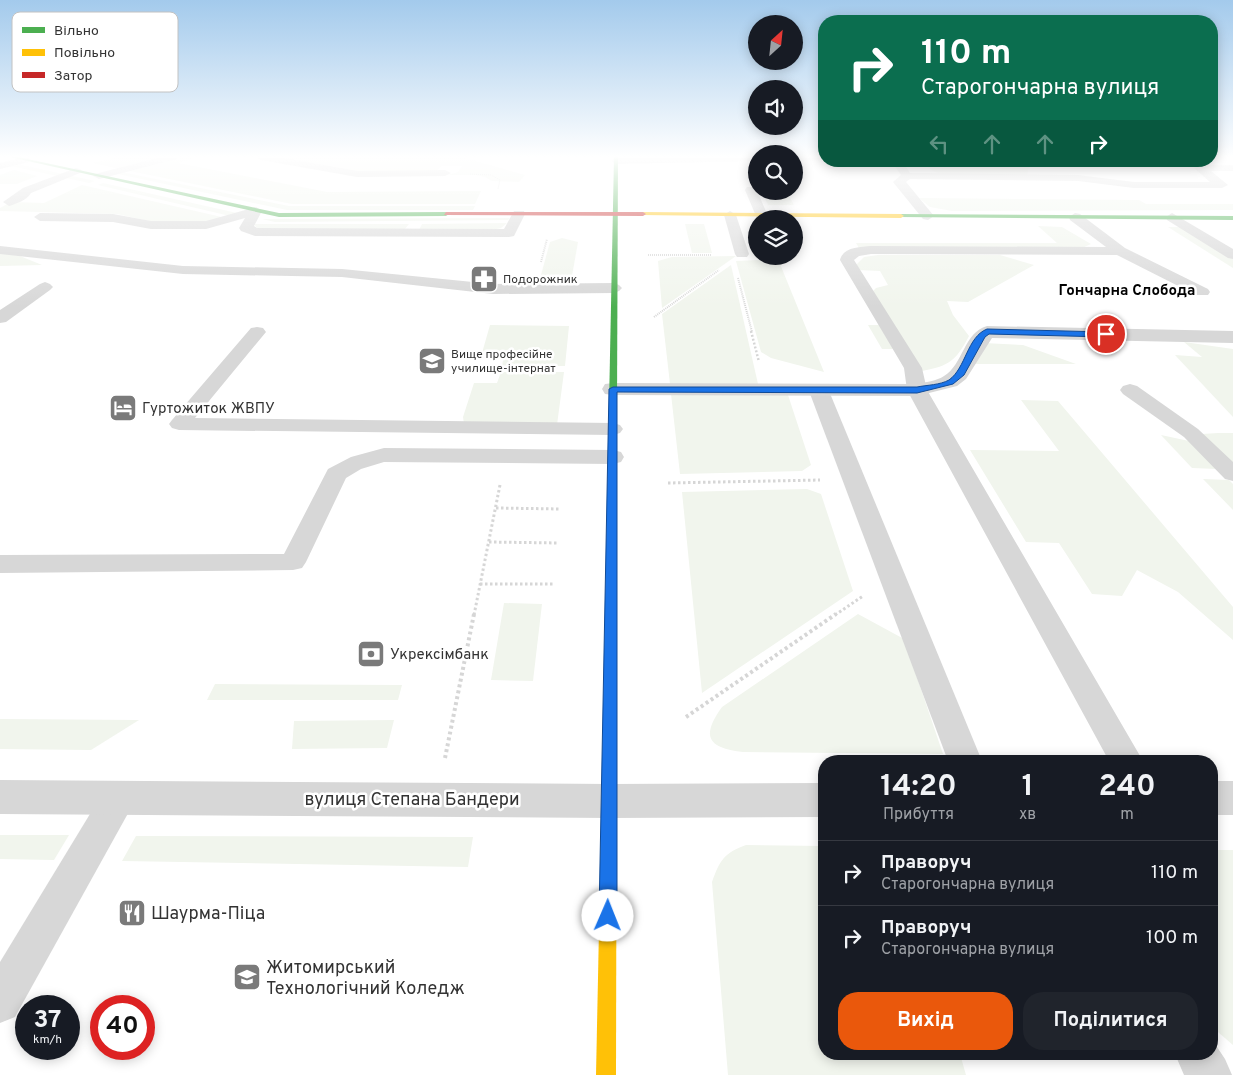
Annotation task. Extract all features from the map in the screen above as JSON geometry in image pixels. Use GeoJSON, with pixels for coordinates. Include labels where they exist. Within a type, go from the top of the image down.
{"type":"FeatureCollection","features":[{"type":"Feature","properties":{"kind":"street"},"geometry":{"type":"LineString","coordinates":[[239,207],[279,215],[748,216]]}},
{"type":"Feature","properties":{"kind":"street"},"geometry":{"type":"LineString","coordinates":[[606,1075],[616,207]]}},
{"type":"Feature","properties":{"kind":"street"},"geometry":{"type":"LineString","coordinates":[[803,216],[1233,218]]}},
{"type":"Feature","properties":{"kind":"street"},"geometry":{"type":"LineString","coordinates":[[613,389],[917,390],[950,382],[959,375],[982,336],[987,332],[1233,337]]}},
{"type":"Feature","properties":{"kind":"street","name":"вулиця Степана Бандери"},"geometry":{"type":"LineString","coordinates":[[0,797],[610,801],[818,800]]}},
{"type":"Feature","properties":{"kind":"street"},"geometry":{"type":"LineString","coordinates":[[1218,798],[1233,798]]}},
{"type":"Feature","properties":{"kind":"lane"},"geometry":{"type":"LineString","coordinates":[[920,207],[928,216]]}},
{"type":"Feature","properties":{"kind":"lane"},"geometry":{"type":"LineString","coordinates":[[256,211],[246,228],[255,232],[508,233],[519,214]]}},
{"type":"Feature","properties":{"kind":"lane"},"geometry":{"type":"LineString","coordinates":[[40,216],[113,218],[151,225],[206,226],[256,211]]}},
{"type":"Feature","properties":{"kind":"lane"},"geometry":{"type":"LineString","coordinates":[[730,215],[738,258]]}},
{"type":"Feature","properties":{"kind":"lane"},"geometry":{"type":"LineString","coordinates":[[1075,217],[1120,251],[1202,292]]}},
{"type":"Feature","properties":{"kind":"lane"},"geometry":{"type":"LineString","coordinates":[[1172,217],[1233,255]]}},
{"type":"Feature","properties":{"kind":"lane"},"geometry":{"type":"LineString","coordinates":[[0,250],[184,270],[342,273],[493,289],[614,288]]}},
{"type":"Feature","properties":{"kind":"lane"},"geometry":{"type":"LineString","coordinates":[[1120,251],[870,250],[850,254],[847,260],[913,368],[917,390],[1123,755]]}},
{"type":"Feature","properties":{"kind":"lane"},"geometry":{"type":"LineString","coordinates":[[0,318],[45,287]]}},
{"type":"Feature","properties":{"kind":"lane"},"geometry":{"type":"LineString","coordinates":[[257,332],[179,424],[613,429]]}},
{"type":"Feature","properties":{"kind":"lane"},"geometry":{"type":"LineString","coordinates":[[1130,390],[1190,434],[1233,474]]}},
{"type":"Feature","properties":{"kind":"lane"},"geometry":{"type":"LineString","coordinates":[[819,391],[963,755]]}},
{"type":"Feature","properties":{"kind":"lane"},"geometry":{"type":"LineString","coordinates":[[0,564],[293,562],[336,474],[347,466],[364,459],[384,455],[612,458]]}},
{"type":"Feature","properties":{"kind":"lane"},"geometry":{"type":"LineString","coordinates":[[0,1002],[119,797]]}},
{"type":"Feature","properties":{"kind":"lane"},"geometry":{"type":"LineString","coordinates":[[1201,1060],[1209,1075]]}},
{"type":"Feature","properties":{"kind":"path"},"geometry":{"type":"LineString","coordinates":[[534,289],[547,238]]}},
{"type":"Feature","properties":{"kind":"path"},"geometry":{"type":"LineString","coordinates":[[648,255],[738,258]]}},
{"type":"Feature","properties":{"kind":"path"},"geometry":{"type":"LineString","coordinates":[[654,317],[738,258]]}},
{"type":"Feature","properties":{"kind":"path"},"geometry":{"type":"LineString","coordinates":[[738,258],[766,390]]}},
{"type":"Feature","properties":{"kind":"path"},"geometry":{"type":"LineString","coordinates":[[445,758],[501,480]]}},
{"type":"Feature","properties":{"kind":"path"},"geometry":{"type":"LineString","coordinates":[[668,483],[854,480]]}},
{"type":"Feature","properties":{"kind":"path"},"geometry":{"type":"LineString","coordinates":[[496,508],[561,509]]}},
{"type":"Feature","properties":{"kind":"path"},"geometry":{"type":"LineString","coordinates":[[489,542],[558,543]]}},
{"type":"Feature","properties":{"kind":"path"},"geometry":{"type":"LineString","coordinates":[[686,717],[893,576]]}},
{"type":"Feature","properties":{"kind":"path"},"geometry":{"type":"LineString","coordinates":[[480,584],[555,584]]}},
{"type":"Feature","properties":{"kind":"shaded area"},"geometry":{"type":"Polygon","coordinates":[[[179,207],[226,218],[207,223],[158,223],[117,214],[0,211],[0,208],[179,207]]]}},
{"type":"Feature","properties":{"kind":"shaded area"},"geometry":{"type":"Polygon","coordinates":[[[192,207],[211,207],[237,213],[230,216],[192,207]]]}},
{"type":"Feature","properties":{"kind":"shaded area"},"geometry":{"type":"Polygon","coordinates":[[[274,207],[474,207],[473,210],[287,210],[274,207]]]}},
{"type":"Feature","properties":{"kind":"shaded area"},"geometry":{"type":"Polygon","coordinates":[[[931,207],[1233,207],[1233,210],[952,211],[931,207]]]}},
{"type":"Feature","properties":{"kind":"shaded area"},"geometry":{"type":"Polygon","coordinates":[[[510,218],[508,220],[275,222],[262,219],[510,218]]]}},
{"type":"Feature","properties":{"kind":"shaded area"},"geometry":{"type":"Polygon","coordinates":[[[507,223],[501,228],[493,230],[419,230],[422,224],[507,223]]]}},
{"type":"Feature","properties":{"kind":"shaded area"},"geometry":{"type":"Polygon","coordinates":[[[254,224],[409,224],[404,230],[257,228],[254,224]]]}},
{"type":"Feature","properties":{"kind":"shaded area"},"geometry":{"type":"Polygon","coordinates":[[[685,224],[704,224],[712,253],[692,253],[685,224]]]}},
{"type":"Feature","properties":{"kind":"shaded area"},"geometry":{"type":"Polygon","coordinates":[[[1038,226],[1062,227],[1091,244],[1082,248],[859,248],[856,243],[1057,243],[1038,226]]]}},
{"type":"Feature","properties":{"kind":"shaded area"},"geometry":{"type":"Polygon","coordinates":[[[1168,227],[1181,227],[1233,259],[1233,268],[1168,227]]]}},
{"type":"Feature","properties":{"kind":"shaded area"},"geometry":{"type":"Polygon","coordinates":[[[562,238],[578,242],[572,276],[541,275],[550,242],[562,238]]]}},
{"type":"Feature","properties":{"kind":"shaded area"},"geometry":{"type":"Polygon","coordinates":[[[0,253],[20,256],[42,265],[0,266],[0,253]]]}},
{"type":"Feature","properties":{"kind":"shaded area"},"geometry":{"type":"Polygon","coordinates":[[[878,255],[1000,255],[1034,265],[968,302],[947,301],[953,315],[969,336],[956,357],[951,361],[939,367],[922,371],[873,291],[876,288],[888,285],[880,271],[858,270],[856,265],[864,257],[878,255]]]}},
{"type":"Feature","properties":{"kind":"shaded area"},"geometry":{"type":"Polygon","coordinates":[[[736,256],[662,308],[658,261],[672,257],[736,256]]]}},
{"type":"Feature","properties":{"kind":"shaded area"},"geometry":{"type":"Polygon","coordinates":[[[748,260],[748,265],[780,265],[824,372],[771,358],[761,352],[736,261],[748,260]]]}},
{"type":"Feature","properties":{"kind":"shaded area"},"geometry":{"type":"Polygon","coordinates":[[[731,265],[758,384],[670,384],[662,314],[731,265]]]}},
{"type":"Feature","properties":{"kind":"shaded area"},"geometry":{"type":"Polygon","coordinates":[[[490,325],[569,326],[565,366],[502,366],[504,354],[482,353],[490,325]]]}},
{"type":"Feature","properties":{"kind":"shaded area"},"geometry":{"type":"Polygon","coordinates":[[[868,325],[879,325],[893,349],[882,349],[868,325]]]}},
{"type":"Feature","properties":{"kind":"shaded area"},"geometry":{"type":"Polygon","coordinates":[[[1184,342],[1233,349],[1233,417],[1175,355],[1202,357],[1184,342]]]}},
{"type":"Feature","properties":{"kind":"shaded area"},"geometry":{"type":"Polygon","coordinates":[[[984,343],[1023,345],[1076,364],[972,364],[984,343]]]}},
{"type":"Feature","properties":{"kind":"shaded area"},"geometry":{"type":"Polygon","coordinates":[[[501,372],[564,372],[557,425],[464,424],[463,417],[474,383],[497,383],[501,372]]]}},
{"type":"Feature","properties":{"kind":"shaded area"},"geometry":{"type":"Polygon","coordinates":[[[671,394],[788,395],[811,465],[802,471],[680,474],[671,394]]]}},
{"type":"Feature","properties":{"kind":"shaded area"},"geometry":{"type":"Polygon","coordinates":[[[1021,400],[1058,401],[1233,607],[1233,640],[1178,592],[1137,570],[1122,596],[1092,594],[1059,543],[1026,542],[970,450],[1059,451],[1021,400]]]}},
{"type":"Feature","properties":{"kind":"shaded area"},"geometry":{"type":"Polygon","coordinates":[[[1233,433],[1233,464],[1202,434],[1233,433]]]}},
{"type":"Feature","properties":{"kind":"shaded area"},"geometry":{"type":"Polygon","coordinates":[[[1161,435],[1189,441],[1217,469],[1192,468],[1161,435]]]}},
{"type":"Feature","properties":{"kind":"shaded area"},"geometry":{"type":"Polygon","coordinates":[[[1203,479],[1229,480],[1233,484],[1233,510],[1203,479]]]}},
{"type":"Feature","properties":{"kind":"shaded area"},"geometry":{"type":"Polygon","coordinates":[[[807,489],[821,494],[853,591],[702,693],[682,492],[807,489]]]}},
{"type":"Feature","properties":{"kind":"shaded area"},"geometry":{"type":"Polygon","coordinates":[[[504,603],[542,604],[533,681],[491,680],[504,603]]]}},
{"type":"Feature","properties":{"kind":"shaded area"},"geometry":{"type":"Polygon","coordinates":[[[858,614],[904,639],[943,754],[743,752],[715,744],[711,739],[711,726],[722,707],[858,614]]]}},
{"type":"Feature","properties":{"kind":"shaded area"},"geometry":{"type":"Polygon","coordinates":[[[215,684],[402,685],[398,700],[207,700],[215,684]]]}},
{"type":"Feature","properties":{"kind":"shaded area"},"geometry":{"type":"Polygon","coordinates":[[[0,719],[139,720],[91,750],[0,749],[0,719]]]}},
{"type":"Feature","properties":{"kind":"shaded area"},"geometry":{"type":"Polygon","coordinates":[[[394,720],[387,748],[292,749],[294,721],[394,720]]]}},
{"type":"Feature","properties":{"kind":"shaded area"},"geometry":{"type":"Polygon","coordinates":[[[0,835],[69,835],[54,860],[0,859],[0,835]]]}},
{"type":"Feature","properties":{"kind":"shaded area"},"geometry":{"type":"Polygon","coordinates":[[[136,836],[473,837],[468,867],[122,861],[136,836]]]}},
{"type":"Feature","properties":{"kind":"shaded area"},"geometry":{"type":"Polygon","coordinates":[[[746,845],[818,846],[818,1060],[962,1060],[966,1075],[728,1075],[712,882],[720,863],[733,851],[746,845]]]}},
{"type":"Feature","properties":{"kind":"shaded area"},"geometry":{"type":"Polygon","coordinates":[[[1218,850],[1233,850],[1233,1045],[1218,1032],[1218,850]]]}},
{"type":"Feature","properties":{"kind":"traffic: fast"},"geometry":{"type":"LineString","coordinates":[[243,207],[279,215],[446,214]]}},
{"type":"Feature","properties":{"kind":"traffic: fast"},"geometry":{"type":"LineString","coordinates":[[613,405],[615,207]]}},
{"type":"Feature","properties":{"kind":"traffic: fast"},"geometry":{"type":"LineString","coordinates":[[901,216],[1233,218]]}},
{"type":"Feature","properties":{"kind":"traffic: slow"},"geometry":{"type":"LineString","coordinates":[[643,214],[901,216]]}},
{"type":"Feature","properties":{"kind":"traffic: slow"},"geometry":{"type":"LineString","coordinates":[[606,1075],[611,639]]}},
{"type":"Feature","properties":{"kind":"traffic: jam"},"geometry":{"type":"LineString","coordinates":[[446,214],[643,214]]}},
{"type":"Feature","properties":{"kind":"traffic: jam"},"geometry":{"type":"LineString","coordinates":[[611,639],[613,405]]}},
{"type":"Feature","properties":{"kind":"place","name":"Подорожник"},"geometry":{"type":"Point","coordinates":[484,279]}},
{"type":"Feature","properties":{"kind":"place","name":"Вище професійне училище-інтернат"},"geometry":{"type":"Point","coordinates":[432,361]}},
{"type":"Feature","properties":{"kind":"place","name":"Гуртожиток ЖВПУ"},"geometry":{"type":"Point","coordinates":[123,408]}},
{"type":"Feature","properties":{"kind":"place","name":"Укрексімбанк"},"geometry":{"type":"Point","coordinates":[371,654]}},
{"type":"Feature","properties":{"kind":"place","name":"Шаурма-Піца"},"geometry":{"type":"Point","coordinates":[132,913]}},
{"type":"Feature","properties":{"kind":"place","name":"Житомирський Технологічний Коледж"},"geometry":{"type":"Point","coordinates":[247,977]}},
{"type":"Feature","properties":{"kind":"district","name":"Гончарна Слобода"},"geometry":{"type":"Point","coordinates":[1127,290]}},
{"type":"Feature","properties":{"kind":"route"},"geometry":{"type":"LineString","coordinates":[[608,916],[613,389],[917,390],[939,386],[950,382],[959,375],[982,336],[987,332],[1106,334]]}}]}
